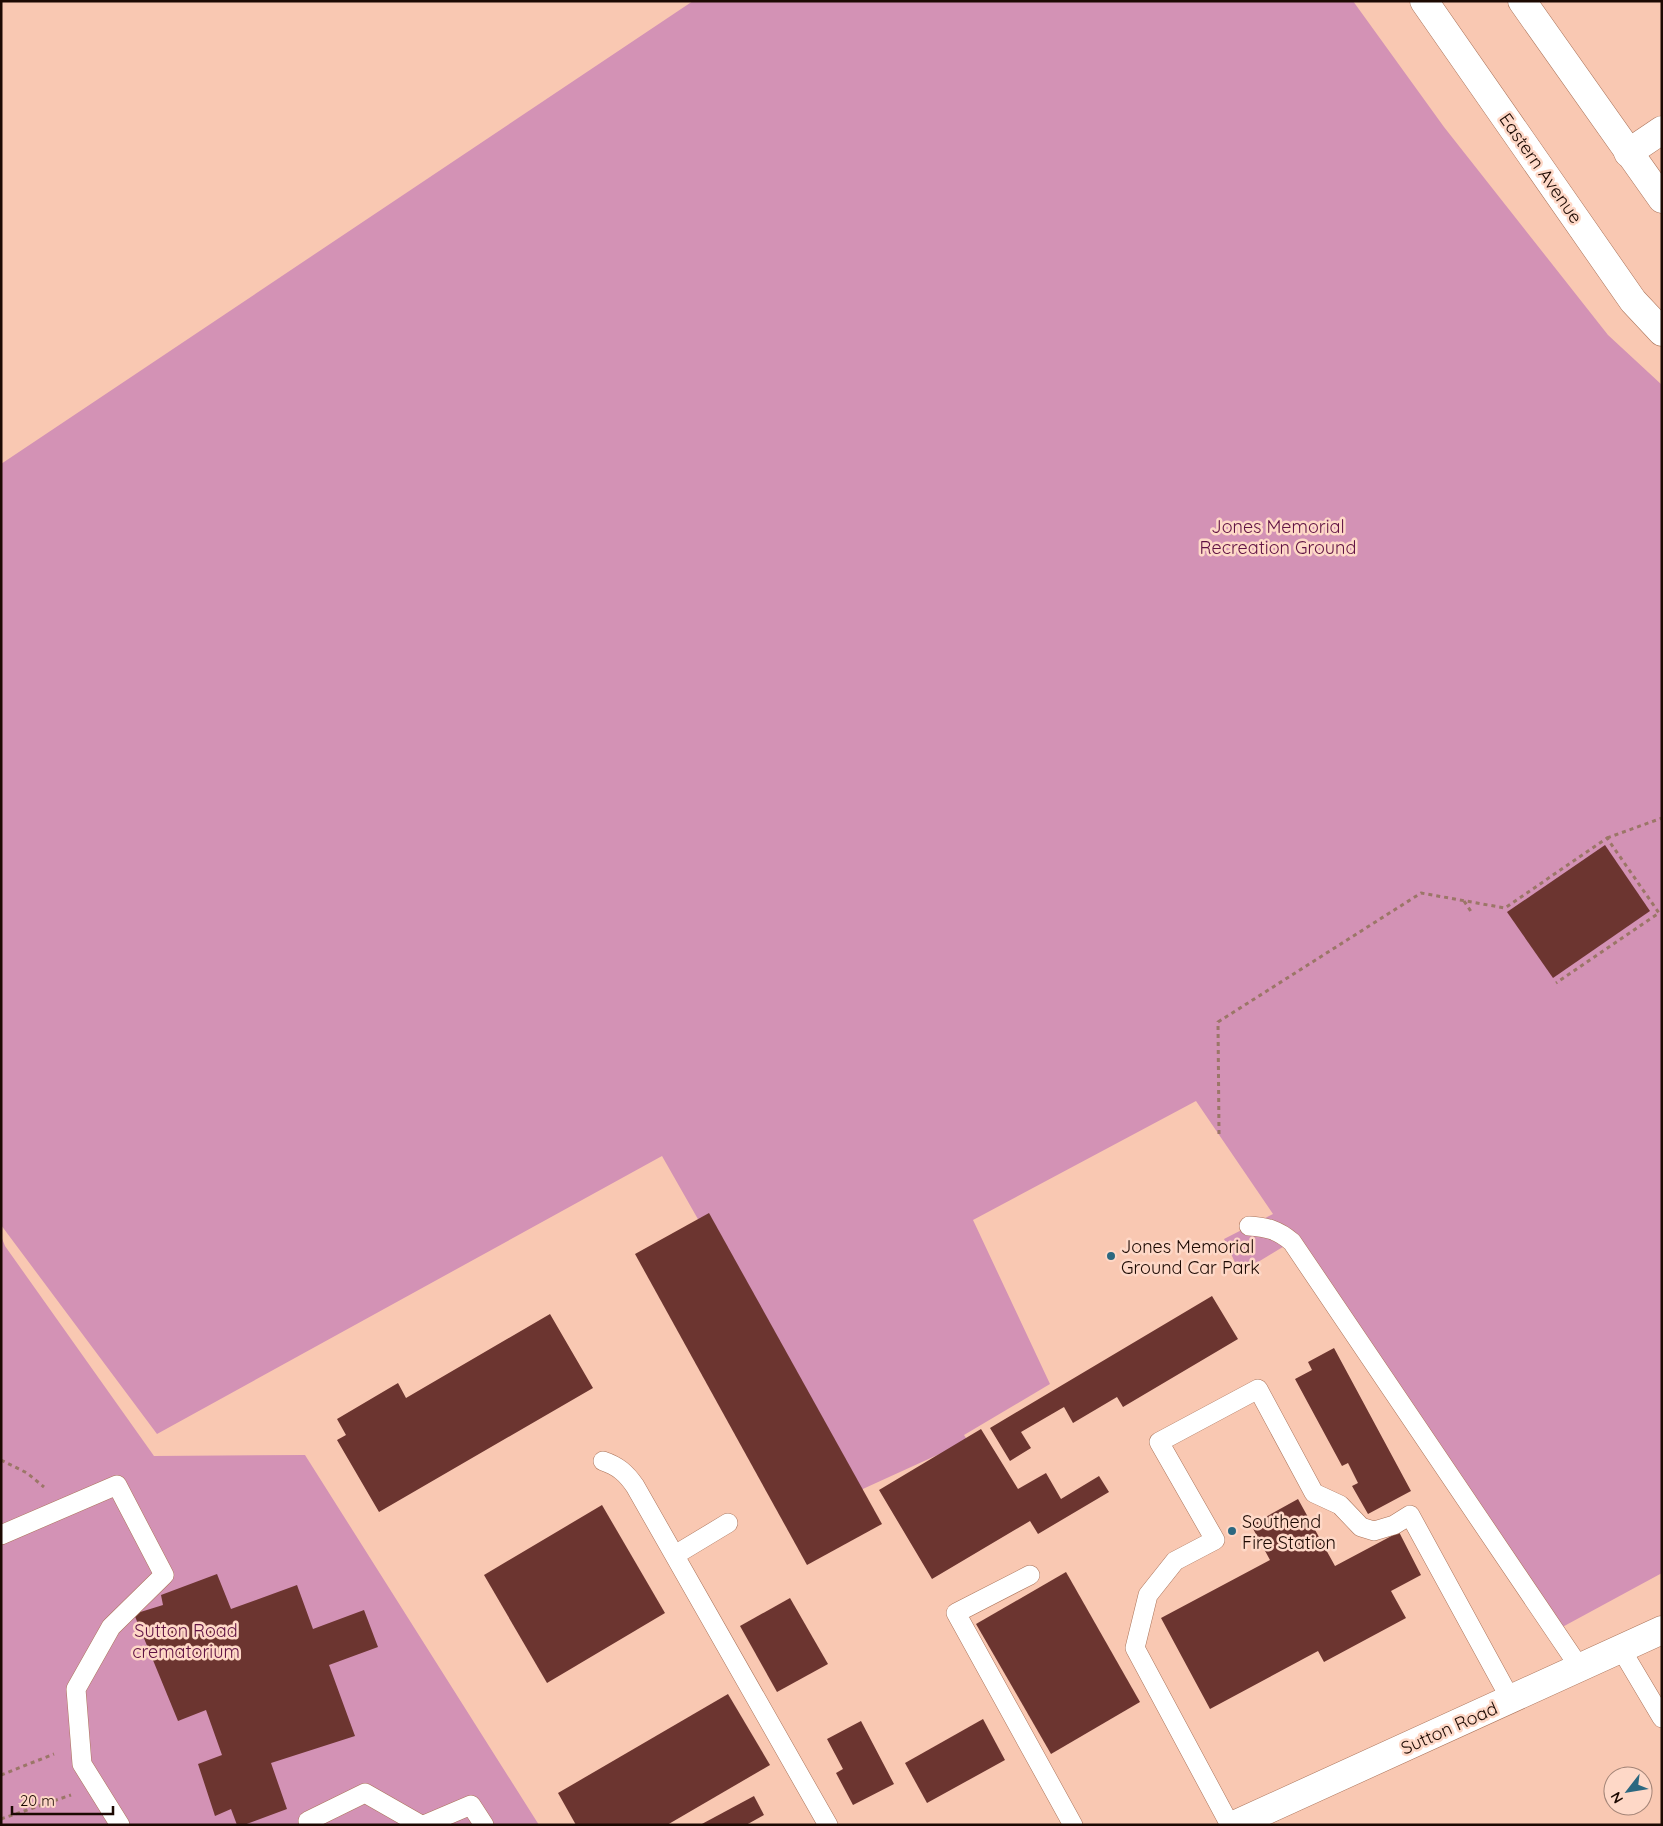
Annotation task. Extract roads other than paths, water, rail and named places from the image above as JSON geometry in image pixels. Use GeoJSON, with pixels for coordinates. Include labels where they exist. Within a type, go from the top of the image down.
{"type":"FeatureCollection","features":[{"type":"Feature","properties":{"kind":"main road","name":"Eastern Avenue"},"geometry":{"type":"LineString","coordinates":[[1424,1],[1435,12],[1633,302],[1662,332]]}},
{"type":"Feature","properties":{"kind":"main road"},"geometry":{"type":"LineString","coordinates":[[1522,1],[1662,199]]}},
{"type":"Feature","properties":{"kind":"main road"},"geometry":{"type":"LineString","coordinates":[[1628,153],[1662,130]]}},
{"type":"Feature","properties":{"kind":"main road","name":"Sutton Road"},"geometry":{"type":"LineString","coordinates":[[1234,1825],[1662,1630]]}},
{"type":"Feature","properties":{"kind":"lane"},"geometry":{"type":"LineString","coordinates":[[1249,1226],[1265,1227],[1280,1232],[1292,1242],[1580,1668]]}},
{"type":"Feature","properties":{"kind":"lane"},"geometry":{"type":"LineString","coordinates":[[1230,1825],[1135,1648],[1148,1595],[1175,1561],[1215,1540],[1159,1442],[1258,1389],[1314,1492],[1340,1505],[1361,1527],[1374,1531],[1394,1525],[1410,1515],[1511,1700]]}},
{"type":"Feature","properties":{"kind":"lane"},"geometry":{"type":"LineString","coordinates":[[603,1461],[616,1466],[627,1474],[676,1555],[723,1642],[828,1825]]}},
{"type":"Feature","properties":{"kind":"lane"},"geometry":{"type":"LineString","coordinates":[[1,1535],[117,1485],[164,1575],[111,1627],[76,1689],[82,1764],[120,1825]]}},
{"type":"Feature","properties":{"kind":"lane"},"geometry":{"type":"LineString","coordinates":[[676,1555],[728,1523]]}},
{"type":"Feature","properties":{"kind":"lane"},"geometry":{"type":"LineString","coordinates":[[1030,1575],[956,1613],[1073,1825]]}},
{"type":"Feature","properties":{"kind":"lane"},"geometry":{"type":"LineString","coordinates":[[1621,1649],[1662,1718]]}},
{"type":"Feature","properties":{"kind":"lane"},"geometry":{"type":"LineString","coordinates":[[306,1824],[365,1793],[422,1825],[471,1805],[484,1825]]}},
{"type":"Feature","properties":{"kind":"place","name":"Jones Memorial Ground Car Park"},"geometry":{"type":"Point","coordinates":[1111,1256]}},
{"type":"Feature","properties":{"kind":"place","name":"Southend Fire Station"},"geometry":{"type":"Point","coordinates":[1232,1531]}},
{"type":"Feature","properties":{"kind":"park label","name":"Jones Memorial Recreation Ground"},"geometry":{"type":"Point","coordinates":[1278,536]}},
{"type":"Feature","properties":{"kind":"park label","name":"Sutton Road crematorium"},"geometry":{"type":"Point","coordinates":[186,1640]}}]}
